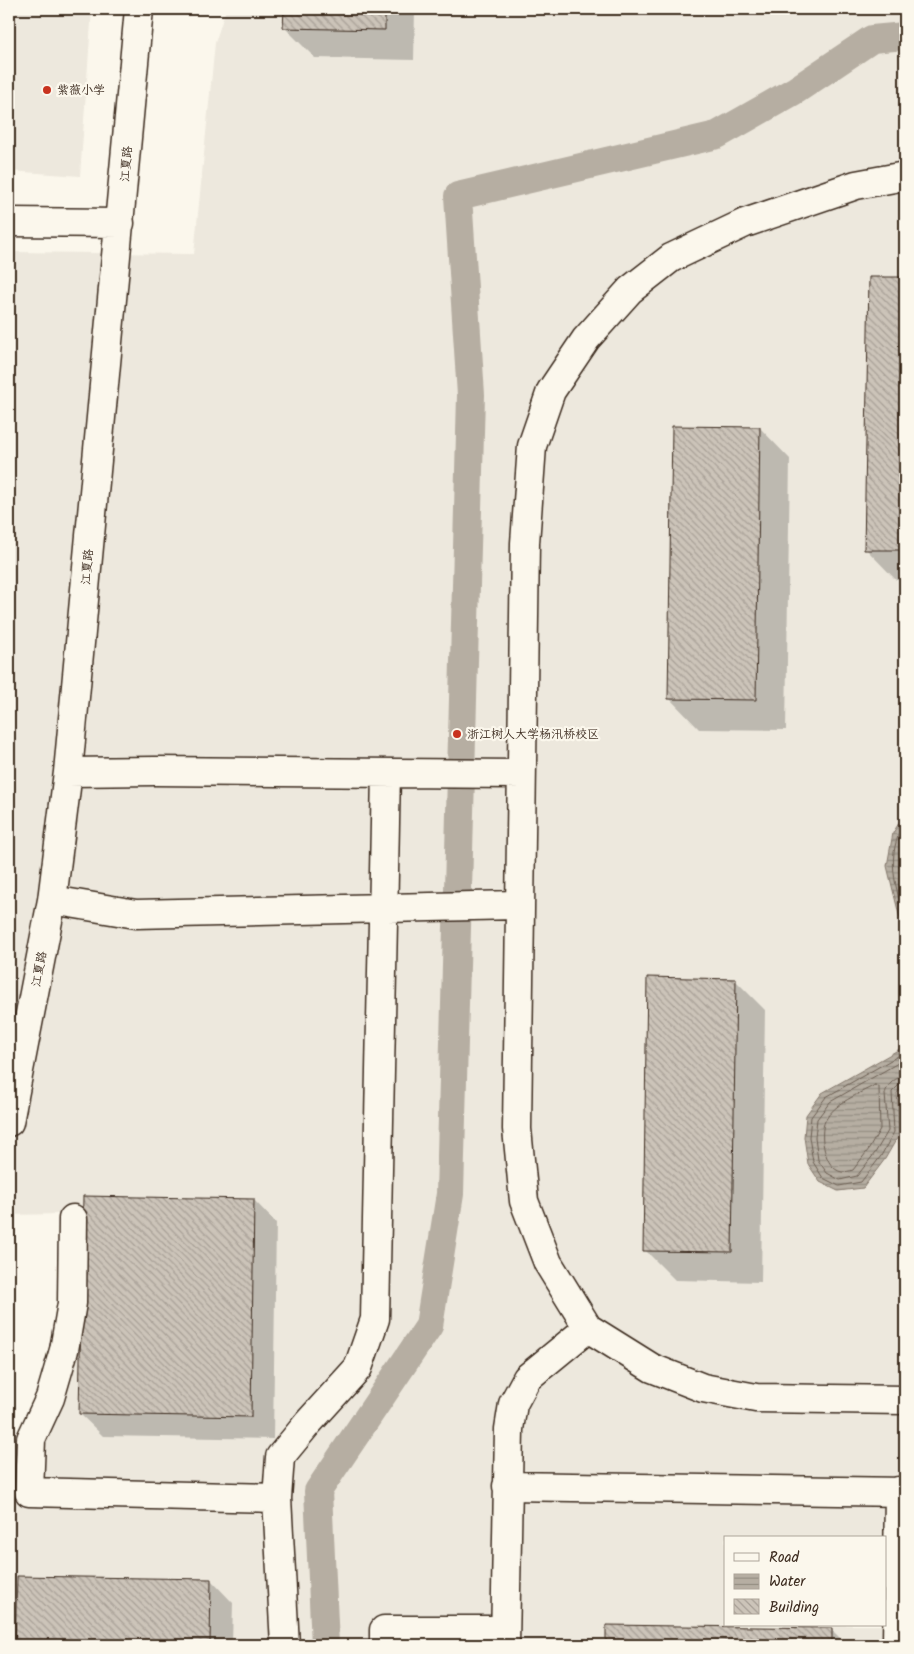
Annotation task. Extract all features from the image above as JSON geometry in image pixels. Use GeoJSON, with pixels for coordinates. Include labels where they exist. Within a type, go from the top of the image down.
{"type":"FeatureCollection","features":[{"type":"Feature","properties":{"kind":"street","name":"江夏路"},"geometry":{"type":"LineString","coordinates":[[9,1122],[52,900],[68,772],[139,9]]}},
{"type":"Feature","properties":{"kind":"street"},"geometry":{"type":"LineString","coordinates":[[905,176],[856,185],[754,220],[671,258],[630,290],[586,339],[551,390],[532,446],[525,533],[517,1129],[524,1201],[548,1263],[588,1328],[652,1368],[703,1388],[756,1398],[905,1400]]}},
{"type":"Feature","properties":{"kind":"street"},"geometry":{"type":"LineString","coordinates":[[9,222],[120,223]]}},
{"type":"Feature","properties":{"kind":"street"},"geometry":{"type":"LineString","coordinates":[[68,772],[521,774]]}},
{"type":"Feature","properties":{"kind":"street"},"geometry":{"type":"LineString","coordinates":[[285,1645],[277,1498],[280,1457],[308,1422],[358,1368],[374,1319],[386,773]]}},
{"type":"Feature","properties":{"kind":"street"},"geometry":{"type":"LineString","coordinates":[[52,900],[136,914],[519,904]]}},
{"type":"Feature","properties":{"kind":"street"},"geometry":{"type":"LineString","coordinates":[[73,1219],[72,1303],[64,1350],[50,1398],[31,1439],[29,1492],[277,1498]]}},
{"type":"Feature","properties":{"kind":"street"},"geometry":{"type":"LineString","coordinates":[[384,1645],[384,1630],[505,1637],[507,1486],[509,1429],[513,1404],[527,1378],[588,1328]]}},
{"type":"Feature","properties":{"kind":"street"},"geometry":{"type":"LineString","coordinates":[[507,1486],[902,1492],[897,1645]]}},
{"type":"Feature","properties":{"kind":"shaded area","name":"紫薇小学"},"geometry":{"type":"Polygon","coordinates":[[[9,9],[92,9],[80,176],[9,171],[9,9]]]}},
{"type":"Feature","properties":{"kind":"shaded area","name":"浙江树人大学杨汛桥校区"},"geometry":{"type":"Polygon","coordinates":[[[226,9],[905,9],[905,1645],[9,1645],[9,1490],[18,1443],[39,1393],[61,1301],[61,1214],[9,1215],[9,252],[194,254],[215,43],[226,9]]]}},
{"type":"Feature","properties":{"kind":"water"},"geometry":{"type":"Polygon","coordinates":[[[905,813],[905,930],[902,927],[887,866],[893,833],[905,813]]]}},
{"type":"Feature","properties":{"kind":"water"},"geometry":{"type":"Polygon","coordinates":[[[905,1046],[905,1086],[897,1093],[900,1133],[885,1159],[863,1188],[838,1191],[820,1182],[808,1164],[804,1137],[806,1115],[822,1093],[905,1046]]]}},
{"type":"Feature","properties":{"kind":"building"},"geometry":{"type":"Polygon","coordinates":[[[284,9],[385,9],[385,30],[283,28],[284,9]]]}},
{"type":"Feature","properties":{"kind":"building"},"geometry":{"type":"Polygon","coordinates":[[[869,277],[905,277],[905,550],[864,550],[869,277]]]}},
{"type":"Feature","properties":{"kind":"building"},"geometry":{"type":"Polygon","coordinates":[[[672,426],[760,427],[756,700],[668,699],[672,426]]]}},
{"type":"Feature","properties":{"kind":"building"},"geometry":{"type":"Polygon","coordinates":[[[647,977],[736,979],[732,1252],[643,1251],[647,977]]]}},
{"type":"Feature","properties":{"kind":"building"},"geometry":{"type":"Polygon","coordinates":[[[83,1196],[254,1199],[251,1417],[79,1414],[83,1196]]]}},
{"type":"Feature","properties":{"kind":"building"},"geometry":{"type":"Polygon","coordinates":[[[17,1576],[211,1579],[210,1645],[15,1645],[17,1576]]]}},
{"type":"Feature","properties":{"kind":"building"},"geometry":{"type":"Polygon","coordinates":[[[606,1625],[832,1628],[832,1645],[606,1645],[606,1625]]]}},
{"type":"Feature","properties":{"kind":"waterway"},"geometry":{"type":"LineString","coordinates":[[325,1645],[318,1491],[429,1326],[450,1194],[471,395],[458,196],[717,135],[796,90],[872,39],[905,36]]}},
{"type":"Feature","properties":{"kind":"place","name":"紫薇小学"},"geometry":{"type":"Point","coordinates":[47,90]}},
{"type":"Feature","properties":{"kind":"place","name":"浙江树人大学杨汛桥校区"},"geometry":{"type":"Point","coordinates":[457,734]}}]}
